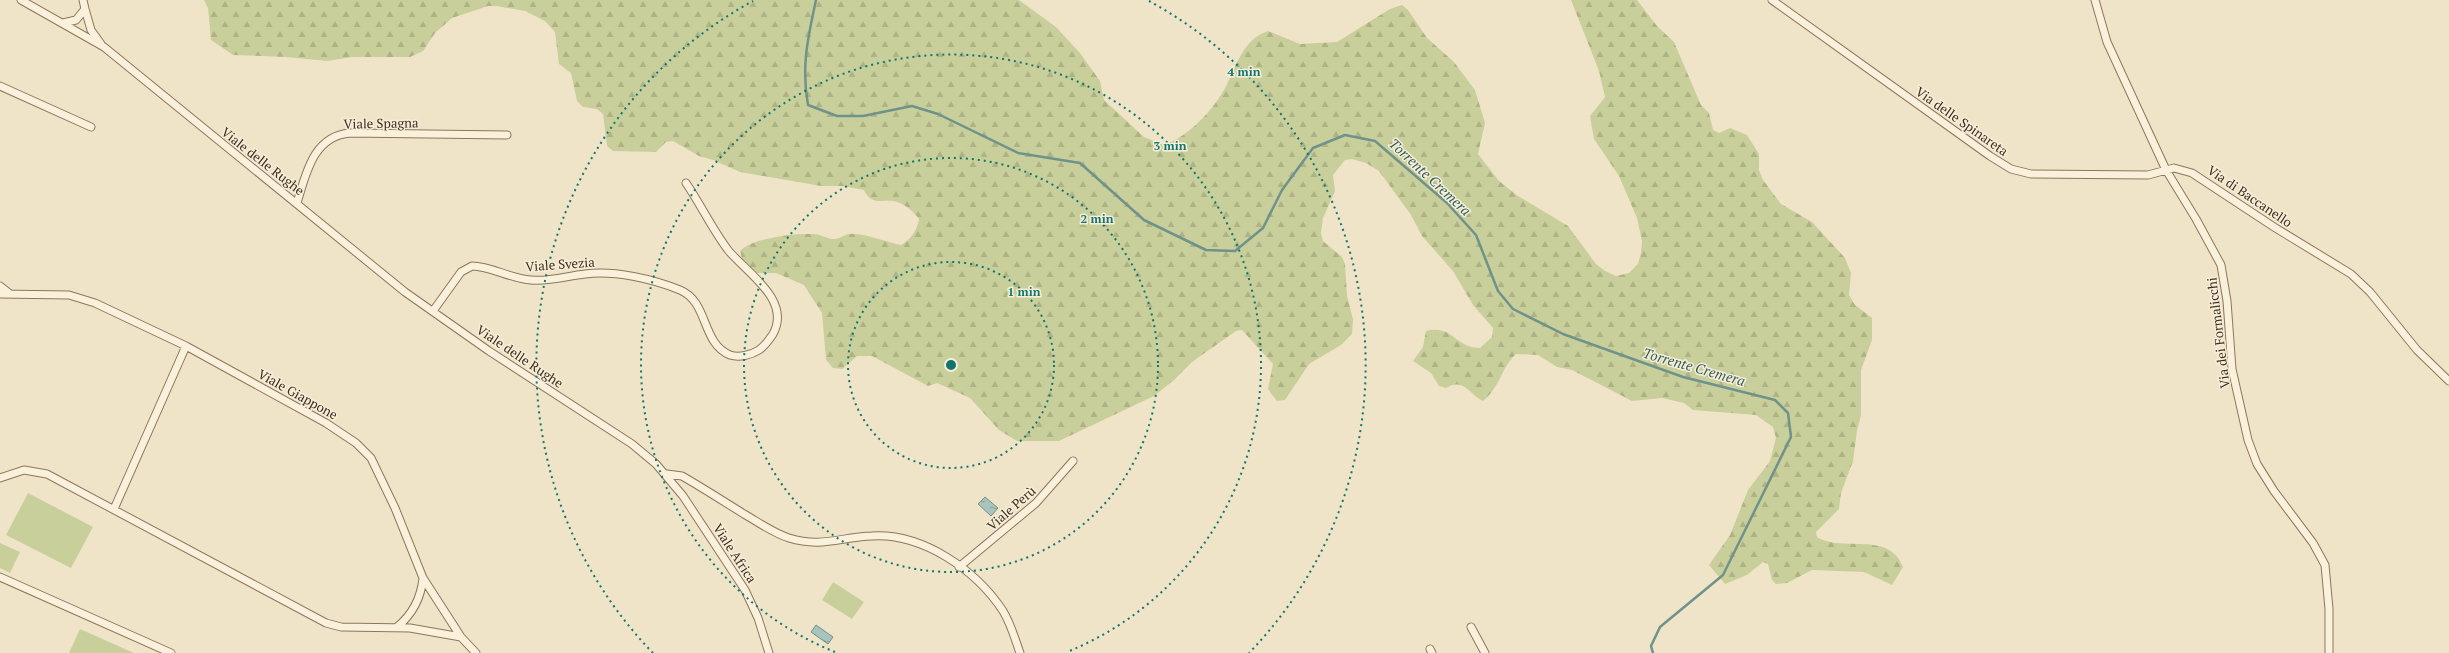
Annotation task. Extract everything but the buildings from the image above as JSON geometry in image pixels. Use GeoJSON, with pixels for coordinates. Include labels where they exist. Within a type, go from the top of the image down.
{"type":"FeatureCollection","features":[{"type":"Feature","properties":{"kind":"street","name":"Viale delle Rughe"},"geometry":{"type":"LineString","coordinates":[[21,0],[104,47],[405,292],[489,351],[632,444],[667,474],[682,476],[766,527],[789,538],[819,544],[872,536],[897,536],[946,555],[988,594],[1003,611],[1020,653]]}},
{"type":"Feature","properties":{"kind":"street"},"geometry":{"type":"LineString","coordinates":[[83,0],[91,30],[104,47]]}},
{"type":"Feature","properties":{"kind":"street","name":"Via delle Spinareta"},"geometry":{"type":"LineString","coordinates":[[1772,0],[1995,160],[2011,169],[2032,174],[2148,175],[2166,170]]}},
{"type":"Feature","properties":{"kind":"street"},"geometry":{"type":"LineString","coordinates":[[2095,0],[2107,42],[2166,170]]}},
{"type":"Feature","properties":{"kind":"street"},"geometry":{"type":"LineString","coordinates":[[63,23],[76,20],[85,9]]}},
{"type":"Feature","properties":{"kind":"street"},"geometry":{"type":"LineString","coordinates":[[0,86],[91,127]]}},
{"type":"Feature","properties":{"kind":"street","name":"Viale Spagna"},"geometry":{"type":"LineString","coordinates":[[297,203],[314,156],[323,144],[338,135],[350,133],[507,135]]}},
{"type":"Feature","properties":{"kind":"street","name":"Via di Baccanello"},"geometry":{"type":"LineString","coordinates":[[2166,170],[2178,168],[2196,175],[2269,224],[2346,270],[2370,292],[2417,350],[2449,381]]}},
{"type":"Feature","properties":{"kind":"street","name":"Via dei Formalicchi"},"geometry":{"type":"LineString","coordinates":[[2166,170],[2196,219],[2221,265],[2226,294],[2232,369],[2250,448],[2274,491],[2313,543],[2325,565],[2329,609],[2329,653]]}},
{"type":"Feature","properties":{"kind":"street","name":"Viale Svezia"},"geometry":{"type":"LineString","coordinates":[[433,311],[461,272],[468,267],[481,267],[507,276],[534,281],[586,273],[609,274],[636,278],[683,292],[697,305],[711,337],[718,347],[736,356],[757,351],[768,341],[776,327],[777,316],[774,302],[766,290],[728,250],[686,183]]}},
{"type":"Feature","properties":{"kind":"street"},"geometry":{"type":"LineString","coordinates":[[0,286],[9,293]]}},
{"type":"Feature","properties":{"kind":"street","name":"Viale Giappone"},"geometry":{"type":"LineString","coordinates":[[0,294],[9,293],[82,298],[186,346],[326,423],[364,450],[371,458],[395,508],[423,578],[462,638],[476,653]]}},
{"type":"Feature","properties":{"kind":"street"},"geometry":{"type":"LineString","coordinates":[[114,509],[186,346]]}},
{"type":"Feature","properties":{"kind":"street","name":"Viale Perù"},"geometry":{"type":"LineString","coordinates":[[959,567],[1036,503],[1073,461]]}},
{"type":"Feature","properties":{"kind":"street"},"geometry":{"type":"LineString","coordinates":[[0,478],[24,470],[41,472],[114,509],[326,623],[346,627],[397,627],[422,629],[462,638]]}},
{"type":"Feature","properties":{"kind":"street","name":"Viale Africa"},"geometry":{"type":"LineString","coordinates":[[667,474],[745,590],[758,618],[770,653]]}},
{"type":"Feature","properties":{"kind":"street"},"geometry":{"type":"LineString","coordinates":[[0,577],[171,653]]}},
{"type":"Feature","properties":{"kind":"street"},"geometry":{"type":"LineString","coordinates":[[397,627],[410,615],[417,604],[423,578]]}},
{"type":"Feature","properties":{"kind":"street"},"geometry":{"type":"LineString","coordinates":[[1471,627],[1485,653]]}},
{"type":"Feature","properties":{"kind":"green space"},"geometry":{"type":"Polygon","coordinates":[[[204,0],[1019,0],[1056,27],[1080,53],[1100,81],[1104,100],[1144,137],[1164,145],[1188,132],[1208,112],[1225,89],[1244,50],[1250,42],[1258,36],[1268,31],[1300,44],[1337,42],[1390,9],[1402,5],[1408,10],[1427,38],[1454,62],[1475,90],[1485,123],[1478,154],[1499,181],[1518,196],[1568,226],[1596,264],[1605,271],[1616,276],[1629,273],[1638,264],[1642,241],[1637,218],[1619,176],[1594,139],[1590,116],[1605,97],[1599,71],[1571,0],[1637,0],[1657,26],[1674,42],[1701,105],[1709,113],[1713,130],[1719,133],[1730,128],[1747,135],[1759,154],[1759,170],[1763,180],[1781,204],[1812,222],[1845,258],[1851,273],[1849,295],[1855,305],[1872,318],[1872,340],[1861,370],[1861,415],[1853,461],[1841,493],[1839,509],[1816,532],[1817,537],[1827,541],[1876,545],[1887,549],[1896,556],[1903,567],[1892,585],[1864,572],[1812,570],[1787,583],[1776,584],[1772,580],[1768,564],[1763,562],[1747,575],[1725,584],[1709,565],[1730,535],[1748,490],[1770,461],[1776,438],[1773,427],[1756,415],[1693,410],[1684,403],[1662,398],[1632,401],[1572,370],[1557,367],[1538,355],[1516,354],[1507,365],[1494,389],[1483,401],[1462,385],[1457,384],[1446,388],[1439,386],[1431,373],[1413,361],[1423,347],[1426,331],[1442,331],[1448,333],[1465,344],[1480,348],[1492,337],[1493,328],[1473,305],[1453,271],[1422,236],[1411,215],[1379,171],[1366,163],[1352,159],[1345,160],[1333,175],[1335,191],[1323,218],[1321,233],[1323,241],[1342,257],[1345,264],[1347,296],[1353,319],[1352,334],[1341,345],[1309,364],[1285,400],[1277,401],[1268,389],[1273,364],[1242,330],[1236,331],[1192,362],[1174,380],[1154,396],[1059,441],[1017,441],[999,430],[970,398],[937,383],[928,386],[872,356],[857,356],[842,369],[833,368],[826,360],[822,313],[804,285],[776,273],[755,273],[743,262],[740,251],[746,246],[774,237],[796,234],[813,234],[833,239],[848,234],[859,234],[901,245],[913,234],[919,219],[911,210],[901,203],[873,200],[864,190],[843,186],[821,186],[740,172],[713,160],[699,156],[673,141],[666,142],[656,152],[613,151],[607,146],[603,114],[597,109],[583,107],[577,101],[571,73],[559,64],[555,32],[545,21],[525,11],[488,6],[452,18],[435,33],[423,51],[410,57],[352,57],[327,61],[286,57],[233,55],[211,40],[208,8],[204,0]]]}},
{"type":"Feature","properties":{"kind":"green space"},"geometry":{"type":"Polygon","coordinates":[[[28,493],[93,527],[71,568],[6,535],[28,493]]]}},
{"type":"Feature","properties":{"kind":"green space"},"geometry":{"type":"Polygon","coordinates":[[[0,543],[20,552],[10,573],[0,568],[0,543]]]}},
{"type":"Feature","properties":{"kind":"green space"},"geometry":{"type":"Polygon","coordinates":[[[833,582],[864,602],[852,619],[822,600],[833,582]]]}},
{"type":"Feature","properties":{"kind":"green space"},"geometry":{"type":"Polygon","coordinates":[[[80,629],[134,653],[69,653],[80,629]]]}},
{"type":"Feature","properties":{"kind":"water"},"geometry":{"type":"Polygon","coordinates":[[[985,497],[998,508],[991,516],[978,504],[985,497]]]}},
{"type":"Feature","properties":{"kind":"water"},"geometry":{"type":"Polygon","coordinates":[[[816,625],[833,637],[828,644],[811,632],[816,625]]]}},
{"type":"Feature","properties":{"kind":"waterway","name":"Torrente Cremera"},"geometry":{"type":"LineString","coordinates":[[816,0],[808,39],[805,65],[808,105],[837,116],[863,116],[912,106],[938,114],[1018,153],[1080,163],[1144,220],[1206,250],[1235,251],[1263,228],[1282,190],[1313,148],[1345,135],[1375,141],[1447,203],[1476,235],[1498,291],[1513,309],[1563,334],[1683,377],[1775,400],[1788,413],[1791,437],[1723,575],[1660,627],[1651,646],[1653,653]]}}]}
